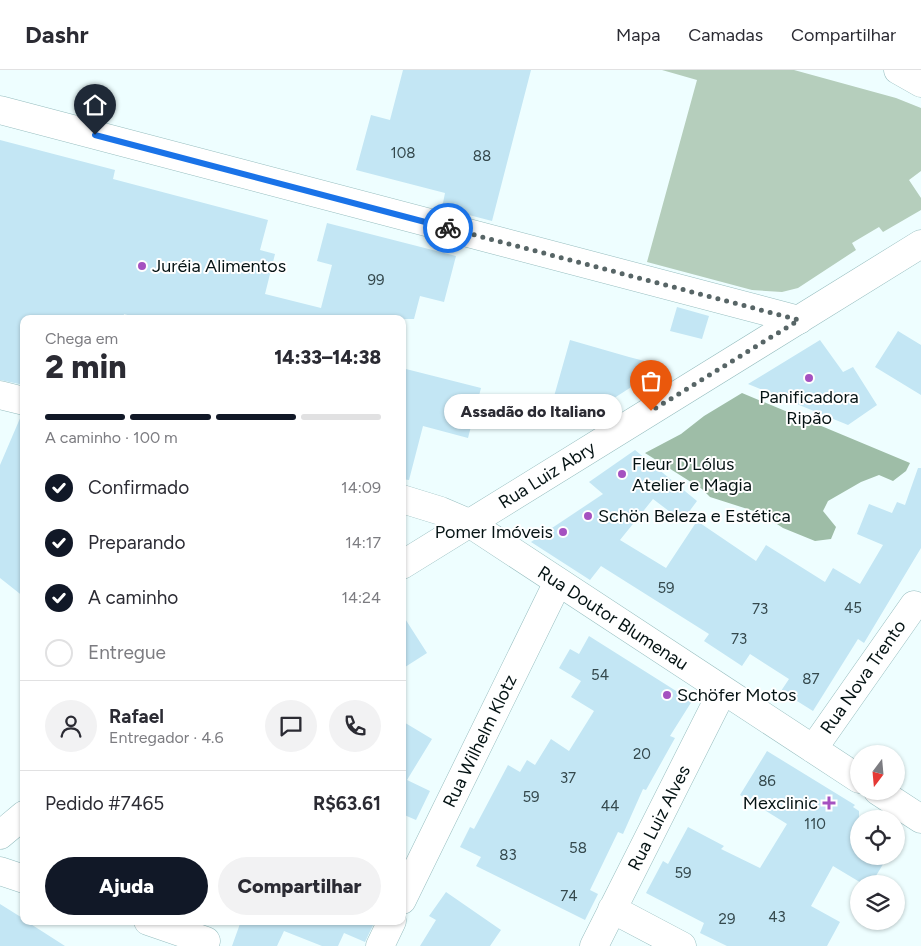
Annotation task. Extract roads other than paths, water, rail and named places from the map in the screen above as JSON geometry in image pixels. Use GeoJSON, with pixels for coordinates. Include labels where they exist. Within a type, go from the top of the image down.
{"type":"FeatureCollection","features":[{"type":"Feature","properties":{"kind":"street"},"geometry":{"type":"LineString","coordinates":[[898,70],[921,83]]}},
{"type":"Feature","properties":{"kind":"street"},"geometry":{"type":"LineString","coordinates":[[0,110],[799,320]]}},
{"type":"Feature","properties":{"kind":"street","name":"Rua Luiz Abry"},"geometry":{"type":"LineString","coordinates":[[406,563],[921,244]]}},
{"type":"Feature","properties":{"kind":"street"},"geometry":{"type":"LineString","coordinates":[[0,395],[20,400]]}},
{"type":"Feature","properties":{"kind":"street","name":"Rua Doutor Blumenau"},"geometry":{"type":"LineString","coordinates":[[406,500],[441,511],[469,524],[850,772]]}},
{"type":"Feature","properties":{"kind":"street","name":"Rua Wilhelm Klotz"},"geometry":{"type":"LineString","coordinates":[[406,892],[558,582]]}},
{"type":"Feature","properties":{"kind":"street","name":"Rua Nova Trento"},"geometry":{"type":"LineString","coordinates":[[813,749],[914,606]]}},
{"type":"Feature","properties":{"kind":"street","name":"Rua Luiz Alves"},"geometry":{"type":"LineString","coordinates":[[594,946],[723,690]]}},
{"type":"Feature","properties":{"kind":"street"},"geometry":{"type":"LineString","coordinates":[[892,800],[921,819]]}},
{"type":"Feature","properties":{"kind":"street"},"geometry":{"type":"LineString","coordinates":[[0,835],[20,818]]}},
{"type":"Feature","properties":{"kind":"street"},"geometry":{"type":"LineString","coordinates":[[0,871],[20,878]]}},
{"type":"Feature","properties":{"kind":"street"},"geometry":{"type":"LineString","coordinates":[[612,909],[682,946]]}},
{"type":"Feature","properties":{"kind":"street"},"geometry":{"type":"LineString","coordinates":[[160,925],[206,941]]}},
{"type":"Feature","properties":{"kind":"street"},"geometry":{"type":"LineString","coordinates":[[380,946],[390,925]]}},
{"type":"Feature","properties":{"kind":"place","name":"Juréia Alimentos"},"geometry":{"type":"Point","coordinates":[142,266]}},
{"type":"Feature","properties":{"kind":"place","name":"Panificadora Ripão"},"geometry":{"type":"Point","coordinates":[809,378]}},
{"type":"Feature","properties":{"kind":"place","name":"Assadão do Italiano"},"geometry":{"type":"Point","coordinates":[651,411]}},
{"type":"Feature","properties":{"kind":"place","name":"Fleur D'Lólus Atelier e Magia"},"geometry":{"type":"Point","coordinates":[622,474]}},
{"type":"Feature","properties":{"kind":"place","name":"Schön Beleza e Estética"},"geometry":{"type":"Point","coordinates":[588,516]}},
{"type":"Feature","properties":{"kind":"place","name":"Pomer Imóveis"},"geometry":{"type":"Point","coordinates":[563,532]}},
{"type":"Feature","properties":{"kind":"place","name":"Schöfer Motos"},"geometry":{"type":"Point","coordinates":[667,695]}},
{"type":"Feature","properties":{"kind":"place","name":"Mexclinic"},"geometry":{"type":"Point","coordinates":[829,803]}}]}
